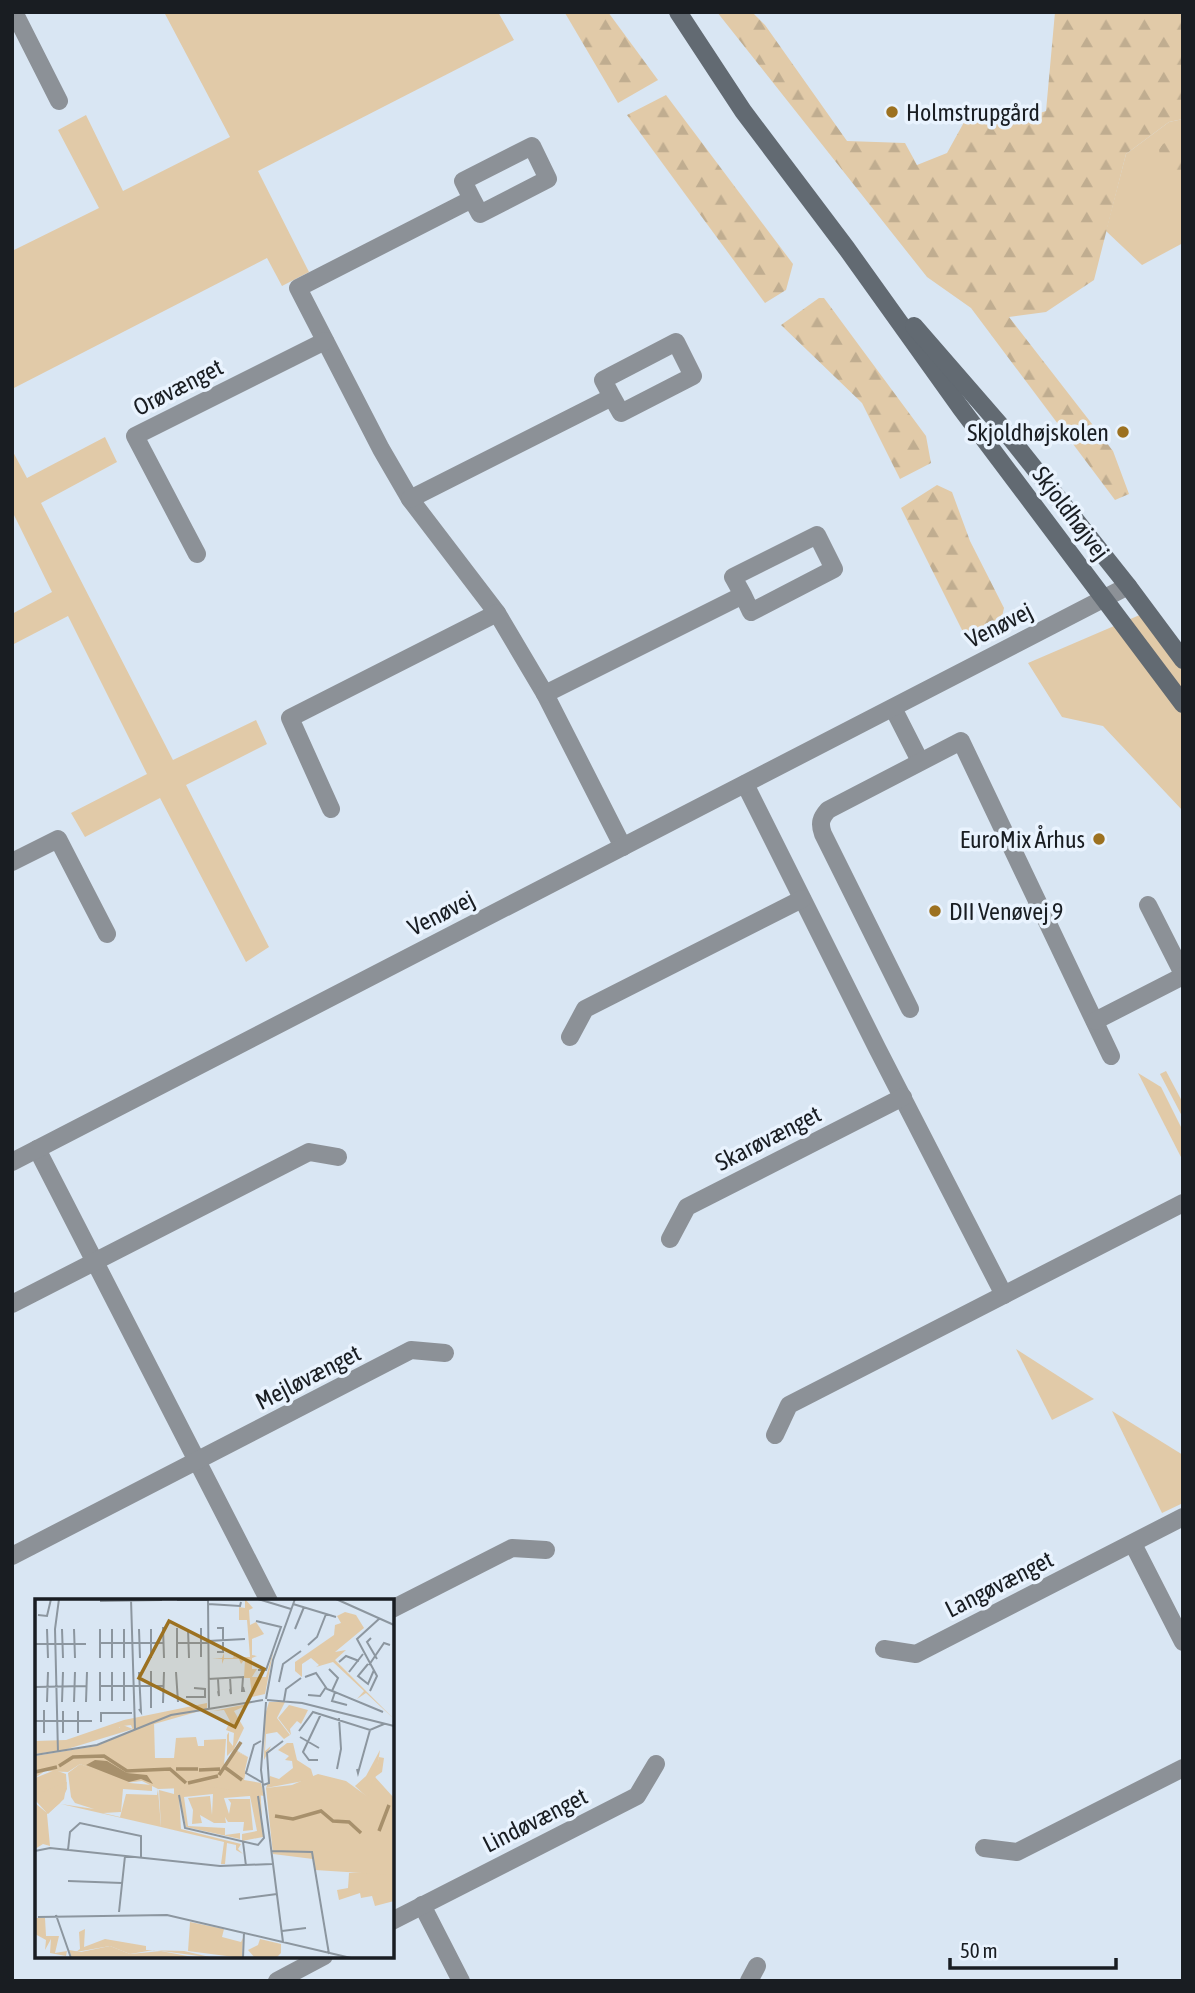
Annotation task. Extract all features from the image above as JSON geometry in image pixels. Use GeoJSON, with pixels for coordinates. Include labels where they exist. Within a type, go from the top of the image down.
{"type":"FeatureCollection","features":[{"type":"Feature","properties":{"kind":"street"},"geometry":{"type":"LineString","coordinates":[[14,12],[60,101]]}},
{"type":"Feature","properties":{"kind":"street","name":"Skjoldhøjvej"},"geometry":{"type":"LineString","coordinates":[[678,12],[743,111],[847,249],[960,407],[1183,704]]}},
{"type":"Feature","properties":{"kind":"street"},"geometry":{"type":"LineString","coordinates":[[531,146],[548,179],[480,214],[472,199],[463,181],[531,146]]}},
{"type":"Feature","properties":{"kind":"street"},"geometry":{"type":"LineString","coordinates":[[472,199],[298,288],[381,449],[410,499],[497,613],[545,694],[623,847]]}},
{"type":"Feature","properties":{"kind":"street","name":"Skjoldhøjvej"},"geometry":{"type":"LineString","coordinates":[[847,249],[1000,425],[1183,660]]}},
{"type":"Feature","properties":{"kind":"street","name":"Orøvænget"},"geometry":{"type":"LineString","coordinates":[[197,554],[135,436],[324,341]]}},
{"type":"Feature","properties":{"kind":"street"},"geometry":{"type":"LineString","coordinates":[[676,342],[693,376],[621,413],[612,397],[603,380],[676,342]]}},
{"type":"Feature","properties":{"kind":"street"},"geometry":{"type":"LineString","coordinates":[[410,499],[612,397]]}},
{"type":"Feature","properties":{"kind":"street"},"geometry":{"type":"LineString","coordinates":[[817,535],[834,569],[751,612],[743,595],[733,577],[817,535]]}},
{"type":"Feature","properties":{"kind":"street","name":"Venøvej"},"geometry":{"type":"LineString","coordinates":[[12,1162],[1128,586]]}},
{"type":"Feature","properties":{"kind":"street"},"geometry":{"type":"LineString","coordinates":[[545,694],[743,595]]}},
{"type":"Feature","properties":{"kind":"street"},"geometry":{"type":"LineString","coordinates":[[331,809],[290,718],[497,613]]}},
{"type":"Feature","properties":{"kind":"street"},"geometry":{"type":"LineString","coordinates":[[893,708],[920,761]]}},
{"type":"Feature","properties":{"kind":"street"},"geometry":{"type":"LineString","coordinates":[[910,1009],[820,827],[821,820],[828,810],[961,741],[1111,1056]]}},
{"type":"Feature","properties":{"kind":"street"},"geometry":{"type":"LineString","coordinates":[[745,784],[1004,1295]]}},
{"type":"Feature","properties":{"kind":"street"},"geometry":{"type":"LineString","coordinates":[[12,862],[58,839],[107,934]]}},
{"type":"Feature","properties":{"kind":"street"},"geometry":{"type":"LineString","coordinates":[[570,1037],[585,1009],[802,899]]}},
{"type":"Feature","properties":{"kind":"street"},"geometry":{"type":"LineString","coordinates":[[1095,1021],[1183,975],[1148,905]]}},
{"type":"Feature","properties":{"kind":"street","name":"Skarøvænget"},"geometry":{"type":"LineString","coordinates":[[670,1239],[687,1207],[902,1097]]}},
{"type":"Feature","properties":{"kind":"street"},"geometry":{"type":"LineString","coordinates":[[37,1149],[268,1599]]}},
{"type":"Feature","properties":{"kind":"street"},"geometry":{"type":"LineString","coordinates":[[12,1304],[309,1152],[338,1157]]}},
{"type":"Feature","properties":{"kind":"street"},"geometry":{"type":"LineString","coordinates":[[775,1435],[789,1405],[1183,1203]]}},
{"type":"Feature","properties":{"kind":"street","name":"Mejløvænget"},"geometry":{"type":"LineString","coordinates":[[12,1556],[411,1350],[444,1353]]}},
{"type":"Feature","properties":{"kind":"street","name":"Langøvænget"},"geometry":{"type":"LineString","coordinates":[[884,1649],[916,1654],[1183,1517]]}},
{"type":"Feature","properties":{"kind":"street"},"geometry":{"type":"LineString","coordinates":[[1133,1544],[1183,1642]]}},
{"type":"Feature","properties":{"kind":"street"},"geometry":{"type":"LineString","coordinates":[[394,1608],[512,1548],[546,1549]]}},
{"type":"Feature","properties":{"kind":"street","name":"Lindøvænget"},"geometry":{"type":"LineString","coordinates":[[394,1920],[637,1796],[656,1764]]}},
{"type":"Feature","properties":{"kind":"street"},"geometry":{"type":"LineString","coordinates":[[984,1849],[1017,1852],[1183,1768]]}},
{"type":"Feature","properties":{"kind":"street"},"geometry":{"type":"LineString","coordinates":[[422,1905],[461,1981]]}},
{"type":"Feature","properties":{"kind":"street"},"geometry":{"type":"LineString","coordinates":[[277,1981],[320,1958]]}},
{"type":"Feature","properties":{"kind":"green space"},"geometry":{"type":"Polygon","coordinates":[[[164,12],[498,12],[514,40],[258,171],[309,272],[282,286],[267,258],[12,389],[12,251],[99,208],[58,130],[86,115],[123,191],[230,137],[164,12]]]}},
{"type":"Feature","properties":{"kind":"green space"},"geometry":{"type":"Polygon","coordinates":[[[566,12],[608,12],[658,80],[618,103],[566,12]]]}},
{"type":"Feature","properties":{"kind":"green space"},"geometry":{"type":"Polygon","coordinates":[[[717,12],[752,12],[765,25],[847,141],[905,143],[917,165],[947,153],[973,106],[1040,113],[1046,111],[1055,12],[1183,12],[1183,119],[1169,122],[1126,154],[1094,280],[1046,312],[1009,317],[1113,451],[1129,494],[1115,500],[971,308],[927,277],[717,12]]]}},
{"type":"Feature","properties":{"kind":"green space"},"geometry":{"type":"Polygon","coordinates":[[[666,95],[793,264],[786,290],[765,303],[627,115],[666,95]]]}},
{"type":"Feature","properties":{"kind":"green space"},"geometry":{"type":"Polygon","coordinates":[[[1183,119],[1183,243],[1142,265],[1106,231],[1126,154],[1169,122],[1183,119]]]}},
{"type":"Feature","properties":{"kind":"green space"},"geometry":{"type":"Polygon","coordinates":[[[1183,134],[1183,174],[1160,159],[1159,149],[1163,144],[1183,134]]]}},
{"type":"Feature","properties":{"kind":"green space"},"geometry":{"type":"Polygon","coordinates":[[[819,298],[824,298],[926,436],[931,463],[900,479],[862,403],[781,325],[819,298]]]}},
{"type":"Feature","properties":{"kind":"green space"},"geometry":{"type":"Polygon","coordinates":[[[105,437],[117,462],[41,503],[173,760],[256,720],[267,744],[186,785],[269,947],[246,962],[160,798],[85,837],[71,813],[147,774],[68,616],[12,645],[12,614],[52,592],[12,511],[12,450],[27,478],[105,437]]]}},
{"type":"Feature","properties":{"kind":"green space"},"geometry":{"type":"Polygon","coordinates":[[[937,485],[952,492],[970,541],[1004,608],[1002,617],[969,635],[963,632],[901,508],[937,485]]]}},
{"type":"Feature","properties":{"kind":"green space"},"geometry":{"type":"Polygon","coordinates":[[[1142,614],[1183,666],[1183,811],[1103,726],[1062,717],[1028,663],[1142,614]]]}},
{"type":"Feature","properties":{"kind":"green space"},"geometry":{"type":"Polygon","coordinates":[[[1166,1071],[1183,1103],[1183,1118],[1160,1074],[1166,1071]]]}},
{"type":"Feature","properties":{"kind":"green space"},"geometry":{"type":"Polygon","coordinates":[[[1138,1073],[1161,1087],[1183,1131],[1183,1161],[1138,1073]]]}},
{"type":"Feature","properties":{"kind":"green space"},"geometry":{"type":"Polygon","coordinates":[[[1016,1349],[1094,1399],[1052,1420],[1016,1349]]]}},
{"type":"Feature","properties":{"kind":"green space"},"geometry":{"type":"Polygon","coordinates":[[[1112,1411],[1183,1455],[1183,1503],[1162,1513],[1112,1411]]]}},
{"type":"Feature","properties":{"kind":"place","name":"Holmstrupgård"},"geometry":{"type":"Point","coordinates":[892,112]}},
{"type":"Feature","properties":{"kind":"place","name":"Skjoldhøjskolen"},"geometry":{"type":"Point","coordinates":[1123,432]}},
{"type":"Feature","properties":{"kind":"place","name":"EuroMix Århus"},"geometry":{"type":"Point","coordinates":[1099,839]}},
{"type":"Feature","properties":{"kind":"place","name":"DII Venøvej 9"},"geometry":{"type":"Point","coordinates":[935,911]}}]}
